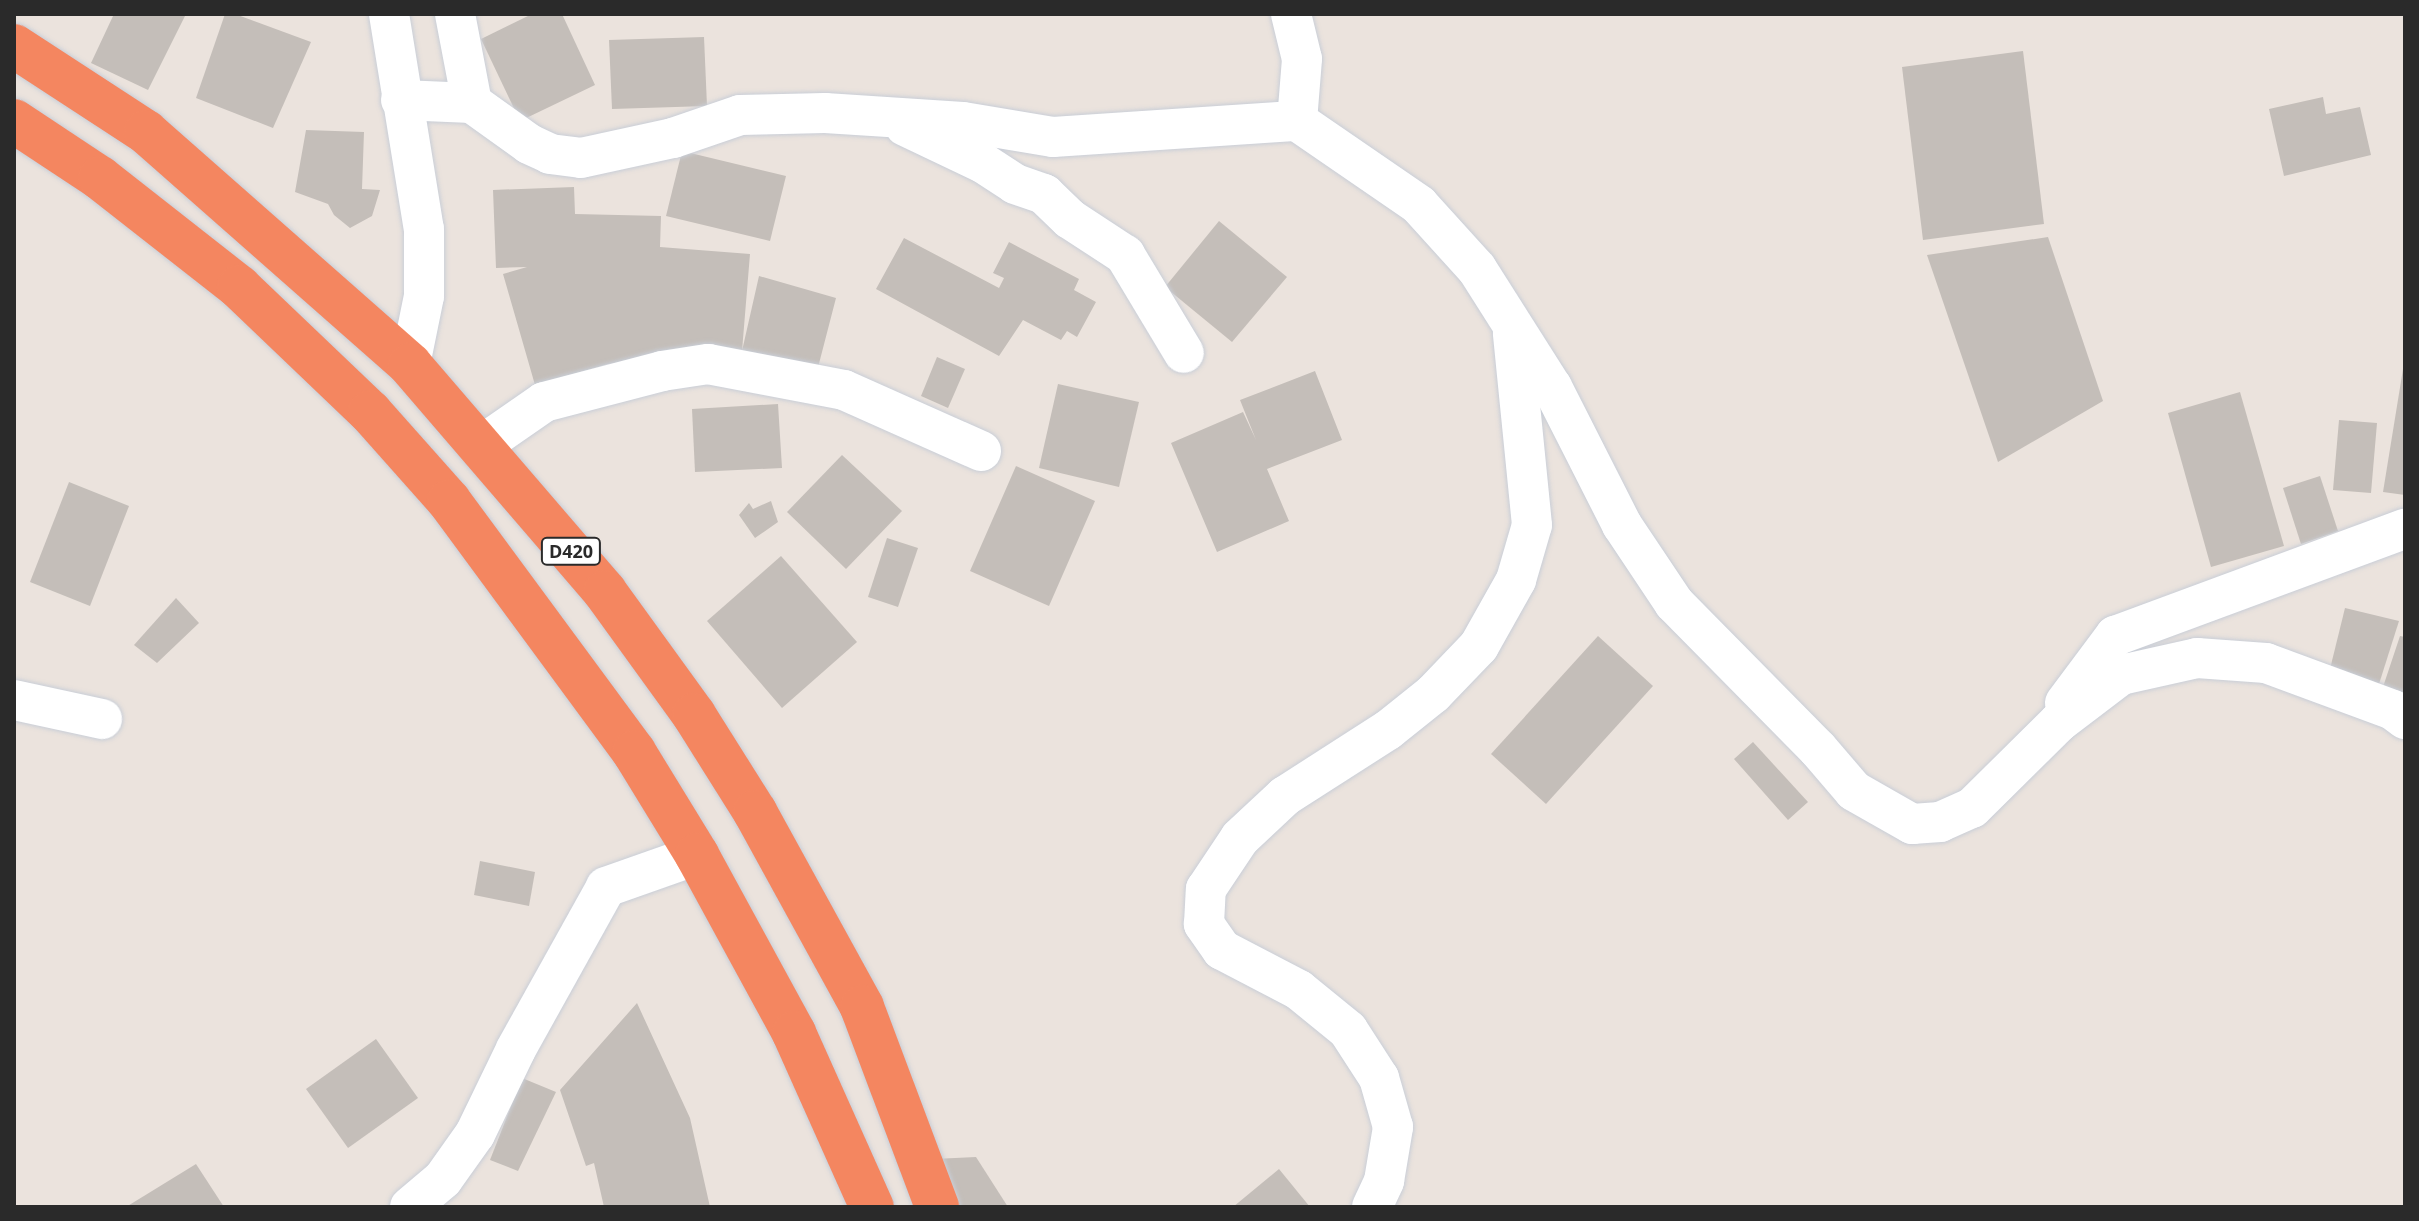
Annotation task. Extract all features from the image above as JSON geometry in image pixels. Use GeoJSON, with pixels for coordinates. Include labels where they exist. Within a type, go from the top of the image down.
{"type":"FeatureCollection","features":[{"type":"Feature","properties":{"kind":"highway","name":"D420"},"geometry":{"type":"LineString","coordinates":[[14,46],[146,132],[410,365],[482,445],[605,592],[694,715],[755,812],[862,1007],[937,1207]]}},
{"type":"Feature","properties":{"kind":"highway"},"geometry":{"type":"LineString","coordinates":[[14,121],[100,178],[239,287],[370,412],[449,501],[634,752],[697,855],[794,1033],[872,1207]]}},
{"type":"Feature","properties":{"kind":"street"},"geometry":{"type":"LineString","coordinates":[[389,14],[424,229],[424,296],[410,365]]}},
{"type":"Feature","properties":{"kind":"street"},"geometry":{"type":"LineString","coordinates":[[455,14],[472,103]]}},
{"type":"Feature","properties":{"kind":"street"},"geometry":{"type":"LineString","coordinates":[[1291,14],[1302,59],[1297,121]]}},
{"type":"Feature","properties":{"kind":"street"},"geometry":{"type":"LineString","coordinates":[[401,100],[472,103],[529,144],[550,154],[581,158],[673,138],[740,115],[825,113],[963,122],[1053,137],[1297,121],[1419,205],[1477,269],[1552,387],[1622,525],[1674,603],[1818,749],[1854,791],[1912,824],[1940,822],[1972,808],[2059,722],[2121,675],[2197,658],[2266,663],[2393,710],[2405,719]]}},
{"type":"Feature","properties":{"kind":"street"},"geometry":{"type":"LineString","coordinates":[[889,117],[983,163],[1015,184],[1044,194],[1070,219],[1125,255],[1184,353]]}},
{"type":"Feature","properties":{"kind":"street"},"geometry":{"type":"LineString","coordinates":[[1372,1207],[1384,1181],[1393,1127],[1379,1078],[1348,1030],[1299,990],[1222,950],[1204,924],[1206,889],[1240,838],[1285,796],[1388,730],[1433,694],[1479,646],[1516,580],[1532,525],[1512,325]]}},
{"type":"Feature","properties":{"kind":"street"},"geometry":{"type":"LineString","coordinates":[[482,445],[544,402],[662,371],[708,364],[844,390],[981,451]]}},
{"type":"Feature","properties":{"kind":"street"},"geometry":{"type":"LineString","coordinates":[[2059,722],[2067,696],[2115,636],[2405,529]]}},
{"type":"Feature","properties":{"kind":"street"},"geometry":{"type":"LineString","coordinates":[[14,700],[102,719]]}},
{"type":"Feature","properties":{"kind":"street"},"geometry":{"type":"LineString","coordinates":[[410,1207],[443,1179],[475,1134],[516,1049],[606,887],[697,855]]}},
{"type":"Feature","properties":{"kind":"building"},"geometry":{"type":"Polygon","coordinates":[[[114,14],[186,14],[148,90],[91,63],[114,14]]]}},
{"type":"Feature","properties":{"kind":"building"},"geometry":{"type":"Polygon","coordinates":[[[225,14],[235,14],[311,42],[273,128],[196,98],[225,14]]]}},
{"type":"Feature","properties":{"kind":"building"},"geometry":{"type":"Polygon","coordinates":[[[532,14],[562,14],[595,85],[520,121],[481,39],[532,14]]]}},
{"type":"Feature","properties":{"kind":"building"},"geometry":{"type":"Polygon","coordinates":[[[704,37],[707,106],[612,109],[609,40],[704,37]]]}},
{"type":"Feature","properties":{"kind":"building"},"geometry":{"type":"Polygon","coordinates":[[[2023,51],[2044,224],[1923,240],[1902,67],[2023,51]]]}},
{"type":"Feature","properties":{"kind":"building"},"geometry":{"type":"Polygon","coordinates":[[[2323,97],[2326,114],[2360,107],[2371,155],[2284,176],[2269,109],[2323,97]]]}},
{"type":"Feature","properties":{"kind":"building"},"geometry":{"type":"Polygon","coordinates":[[[306,130],[364,132],[362,189],[380,190],[372,216],[350,228],[334,215],[328,204],[295,192],[306,130]]]}},
{"type":"Feature","properties":{"kind":"building"},"geometry":{"type":"Polygon","coordinates":[[[682,151],[786,176],[770,241],[666,216],[682,151]]]}},
{"type":"Feature","properties":{"kind":"building"},"geometry":{"type":"Polygon","coordinates":[[[574,187],[575,214],[661,216],[660,247],[750,254],[742,351],[759,276],[836,298],[815,379],[664,357],[608,364],[535,385],[503,274],[527,267],[496,268],[493,190],[574,187]]]}},
{"type":"Feature","properties":{"kind":"building"},"geometry":{"type":"Polygon","coordinates":[[[1219,221],[1287,277],[1232,342],[1165,287],[1219,221]]]}},
{"type":"Feature","properties":{"kind":"building"},"geometry":{"type":"Polygon","coordinates":[[[2048,237],[2103,401],[1998,462],[1927,255],[2048,237]]]}},
{"type":"Feature","properties":{"kind":"building"},"geometry":{"type":"Polygon","coordinates":[[[904,238],[999,288],[1004,278],[993,273],[1009,242],[1079,279],[1074,290],[1096,302],[1077,337],[1067,331],[1061,340],[1023,320],[999,356],[876,289],[904,238]]]}},
{"type":"Feature","properties":{"kind":"building"},"geometry":{"type":"Polygon","coordinates":[[[937,357],[965,369],[948,408],[921,396],[937,357]]]}},
{"type":"Feature","properties":{"kind":"building"},"geometry":{"type":"Polygon","coordinates":[[[2405,369],[2405,495],[2383,492],[2405,369]]]}},
{"type":"Feature","properties":{"kind":"building"},"geometry":{"type":"Polygon","coordinates":[[[1315,371],[1342,440],[1267,469],[1289,521],[1217,552],[1171,443],[1243,412],[1256,440],[1240,400],[1315,371]]]}},
{"type":"Feature","properties":{"kind":"building"},"geometry":{"type":"Polygon","coordinates":[[[1058,384],[1139,402],[1119,487],[1039,468],[1058,384]]]}},
{"type":"Feature","properties":{"kind":"building"},"geometry":{"type":"Polygon","coordinates":[[[2240,392],[2284,546],[2211,567],[2168,413],[2240,392]]]}},
{"type":"Feature","properties":{"kind":"building"},"geometry":{"type":"Polygon","coordinates":[[[778,404],[782,468],[695,472],[692,409],[778,404]]]}},
{"type":"Feature","properties":{"kind":"building"},"geometry":{"type":"Polygon","coordinates":[[[2339,420],[2377,423],[2371,493],[2333,490],[2339,420]]]}},
{"type":"Feature","properties":{"kind":"building"},"geometry":{"type":"Polygon","coordinates":[[[842,455],[902,511],[846,569],[787,512],[842,455]]]}},
{"type":"Feature","properties":{"kind":"building"},"geometry":{"type":"Polygon","coordinates":[[[1016,466],[1095,501],[1049,606],[970,571],[1016,466]]]}},
{"type":"Feature","properties":{"kind":"building"},"geometry":{"type":"Polygon","coordinates":[[[2320,476],[2338,531],[2301,544],[2283,488],[2320,476]]]}},
{"type":"Feature","properties":{"kind":"building"},"geometry":{"type":"Polygon","coordinates":[[[69,482],[129,506],[90,606],[30,582],[69,482]]]}},
{"type":"Feature","properties":{"kind":"building"},"geometry":{"type":"Polygon","coordinates":[[[771,501],[778,522],[755,538],[739,515],[749,503],[753,509],[771,501]]]}},
{"type":"Feature","properties":{"kind":"building"},"geometry":{"type":"Polygon","coordinates":[[[887,538],[918,548],[898,607],[868,597],[887,538]]]}},
{"type":"Feature","properties":{"kind":"building"},"geometry":{"type":"Polygon","coordinates":[[[781,556],[857,642],[782,708],[707,621],[781,556]]]}},
{"type":"Feature","properties":{"kind":"building"},"geometry":{"type":"Polygon","coordinates":[[[176,598],[199,623],[157,663],[134,645],[176,598]]]}},
{"type":"Feature","properties":{"kind":"building"},"geometry":{"type":"Polygon","coordinates":[[[2345,608],[2399,621],[2379,684],[2330,669],[2345,608]]]}},
{"type":"Feature","properties":{"kind":"building"},"geometry":{"type":"Polygon","coordinates":[[[1598,636],[1653,686],[1546,804],[1491,754],[1598,636]]]}},
{"type":"Feature","properties":{"kind":"building"},"geometry":{"type":"Polygon","coordinates":[[[2400,636],[2405,637],[2405,710],[2379,699],[2400,636]]]}},
{"type":"Feature","properties":{"kind":"building"},"geometry":{"type":"Polygon","coordinates":[[[1753,742],[1808,802],[1788,820],[1734,759],[1753,742]]]}},
{"type":"Feature","properties":{"kind":"building"},"geometry":{"type":"Polygon","coordinates":[[[480,861],[535,872],[529,906],[474,895],[480,861]]]}},
{"type":"Feature","properties":{"kind":"building"},"geometry":{"type":"Polygon","coordinates":[[[637,1003],[690,1118],[710,1207],[604,1207],[594,1163],[586,1166],[560,1090],[637,1003]]]}},
{"type":"Feature","properties":{"kind":"building"},"geometry":{"type":"Polygon","coordinates":[[[376,1039],[418,1098],[348,1148],[306,1089],[376,1039]]]}},
{"type":"Feature","properties":{"kind":"building"},"geometry":{"type":"Polygon","coordinates":[[[522,1078],[556,1092],[518,1171],[490,1160],[522,1078]]]}},
{"type":"Feature","properties":{"kind":"building"},"geometry":{"type":"Polygon","coordinates":[[[976,1157],[1008,1207],[957,1207],[934,1159],[976,1157]]]}},
{"type":"Feature","properties":{"kind":"building"},"geometry":{"type":"Polygon","coordinates":[[[196,1164],[224,1207],[126,1207],[196,1164]]]}},
{"type":"Feature","properties":{"kind":"building"},"geometry":{"type":"Polygon","coordinates":[[[1279,1169],[1310,1207],[1233,1207],[1279,1169]]]}}]}
